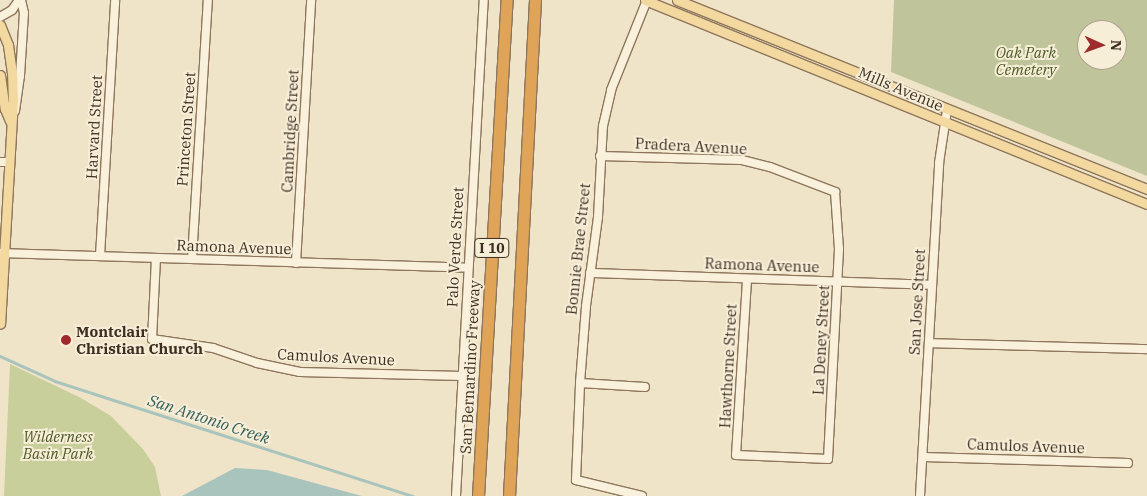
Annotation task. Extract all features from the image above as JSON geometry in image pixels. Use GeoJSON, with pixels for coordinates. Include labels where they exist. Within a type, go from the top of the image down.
{"type":"FeatureCollection","features":[{"type":"Feature","properties":{"kind":"highway","name":"San Bernardino Freeway"},"geometry":{"type":"LineString","coordinates":[[478,496],[507,0]]}},
{"type":"Feature","properties":{"kind":"highway","name":"I 10"},"geometry":{"type":"LineString","coordinates":[[509,496],[535,0]]}},
{"type":"Feature","properties":{"kind":"main road","name":"Mills Avenue"},"geometry":{"type":"LineString","coordinates":[[646,0],[1147,204]]}},
{"type":"Feature","properties":{"kind":"main road","name":"Mills Avenue"},"geometry":{"type":"LineString","coordinates":[[677,0],[689,2],[947,110],[1147,190]]}},
{"type":"Feature","properties":{"kind":"main road"},"geometry":{"type":"LineString","coordinates":[[0,25],[8,45],[12,72],[11,122],[4,162],[0,324]]}},
{"type":"Feature","properties":{"kind":"main road"},"geometry":{"type":"LineString","coordinates":[[0,75],[5,109],[11,122]]}},
{"type":"Feature","properties":{"kind":"street"},"geometry":{"type":"LineString","coordinates":[[0,17],[12,10],[20,0]]}},
{"type":"Feature","properties":{"kind":"street"},"geometry":{"type":"LineString","coordinates":[[11,122],[16,108],[20,76],[24,13],[20,0]]}},
{"type":"Feature","properties":{"kind":"street","name":"Harvard Street"},"geometry":{"type":"LineString","coordinates":[[100,256],[115,0]]}},
{"type":"Feature","properties":{"kind":"street","name":"Princeton Street"},"geometry":{"type":"LineString","coordinates":[[192,260],[208,0]]}},
{"type":"Feature","properties":{"kind":"street","name":"Cambridge Street"},"geometry":{"type":"LineString","coordinates":[[296,263],[311,0]]}},
{"type":"Feature","properties":{"kind":"street","name":"Palo Verde Street"},"geometry":{"type":"LineString","coordinates":[[456,496],[467,268],[484,0]]}},
{"type":"Feature","properties":{"kind":"street","name":"Bonnie Brae Street"},"geometry":{"type":"LineString","coordinates":[[642,496],[576,480],[580,383],[590,273],[597,224],[604,117],[610,90],[646,0]]}},
{"type":"Feature","properties":{"kind":"street"},"geometry":{"type":"LineString","coordinates":[[686,15],[689,2]]}},
{"type":"Feature","properties":{"kind":"street","name":"San Jose Street"},"geometry":{"type":"LineString","coordinates":[[920,496],[939,163],[947,110]]}},
{"type":"Feature","properties":{"kind":"street","name":"Pradera Avenue"},"geometry":{"type":"LineString","coordinates":[[600,156],[742,160],[770,167],[835,192]]}},
{"type":"Feature","properties":{"kind":"street","name":"La Deney Street"},"geometry":{"type":"LineString","coordinates":[[828,460],[839,249],[835,192]]}},
{"type":"Feature","properties":{"kind":"street","name":"Ramona Avenue"},"geometry":{"type":"LineString","coordinates":[[2,253],[467,268]]}},
{"type":"Feature","properties":{"kind":"street","name":"Camulos Avenue"},"geometry":{"type":"LineString","coordinates":[[156,258],[152,340],[213,348],[257,363],[300,372],[462,376]]}},
{"type":"Feature","properties":{"kind":"street","name":"Ramona Avenue"},"geometry":{"type":"LineString","coordinates":[[590,273],[932,285]]}},
{"type":"Feature","properties":{"kind":"street","name":"Hawthorne Street"},"geometry":{"type":"LineString","coordinates":[[746,279],[736,455],[828,460]]}},
{"type":"Feature","properties":{"kind":"street"},"geometry":{"type":"LineString","coordinates":[[929,343],[1147,349]]}},
{"type":"Feature","properties":{"kind":"street"},"geometry":{"type":"LineString","coordinates":[[580,383],[644,387]]}},
{"type":"Feature","properties":{"kind":"street","name":"Camulos Avenue"},"geometry":{"type":"LineString","coordinates":[[923,456],[1128,463]]}},
{"type":"Feature","properties":{"kind":"green space","name":"Oak Park Cemetery"},"geometry":{"type":"Polygon","coordinates":[[[894,0],[1147,0],[1147,176],[891,72],[894,0]]]}},
{"type":"Feature","properties":{"kind":"green space","name":"Wilderness Basin Park"},"geometry":{"type":"Polygon","coordinates":[[[10,364],[81,398],[111,416],[143,449],[155,467],[161,496],[4,496],[10,364]]]}},
{"type":"Feature","properties":{"kind":"water"},"geometry":{"type":"Polygon","coordinates":[[[235,468],[267,470],[362,496],[182,496],[235,468]]]}},
{"type":"Feature","properties":{"kind":"waterway","name":"San Antonio Creek"},"geometry":{"type":"LineString","coordinates":[[0,356],[55,381],[413,496]]}},
{"type":"Feature","properties":{"kind":"place","name":"Montclair Christian Church"},"geometry":{"type":"Point","coordinates":[66,340]}}]}
